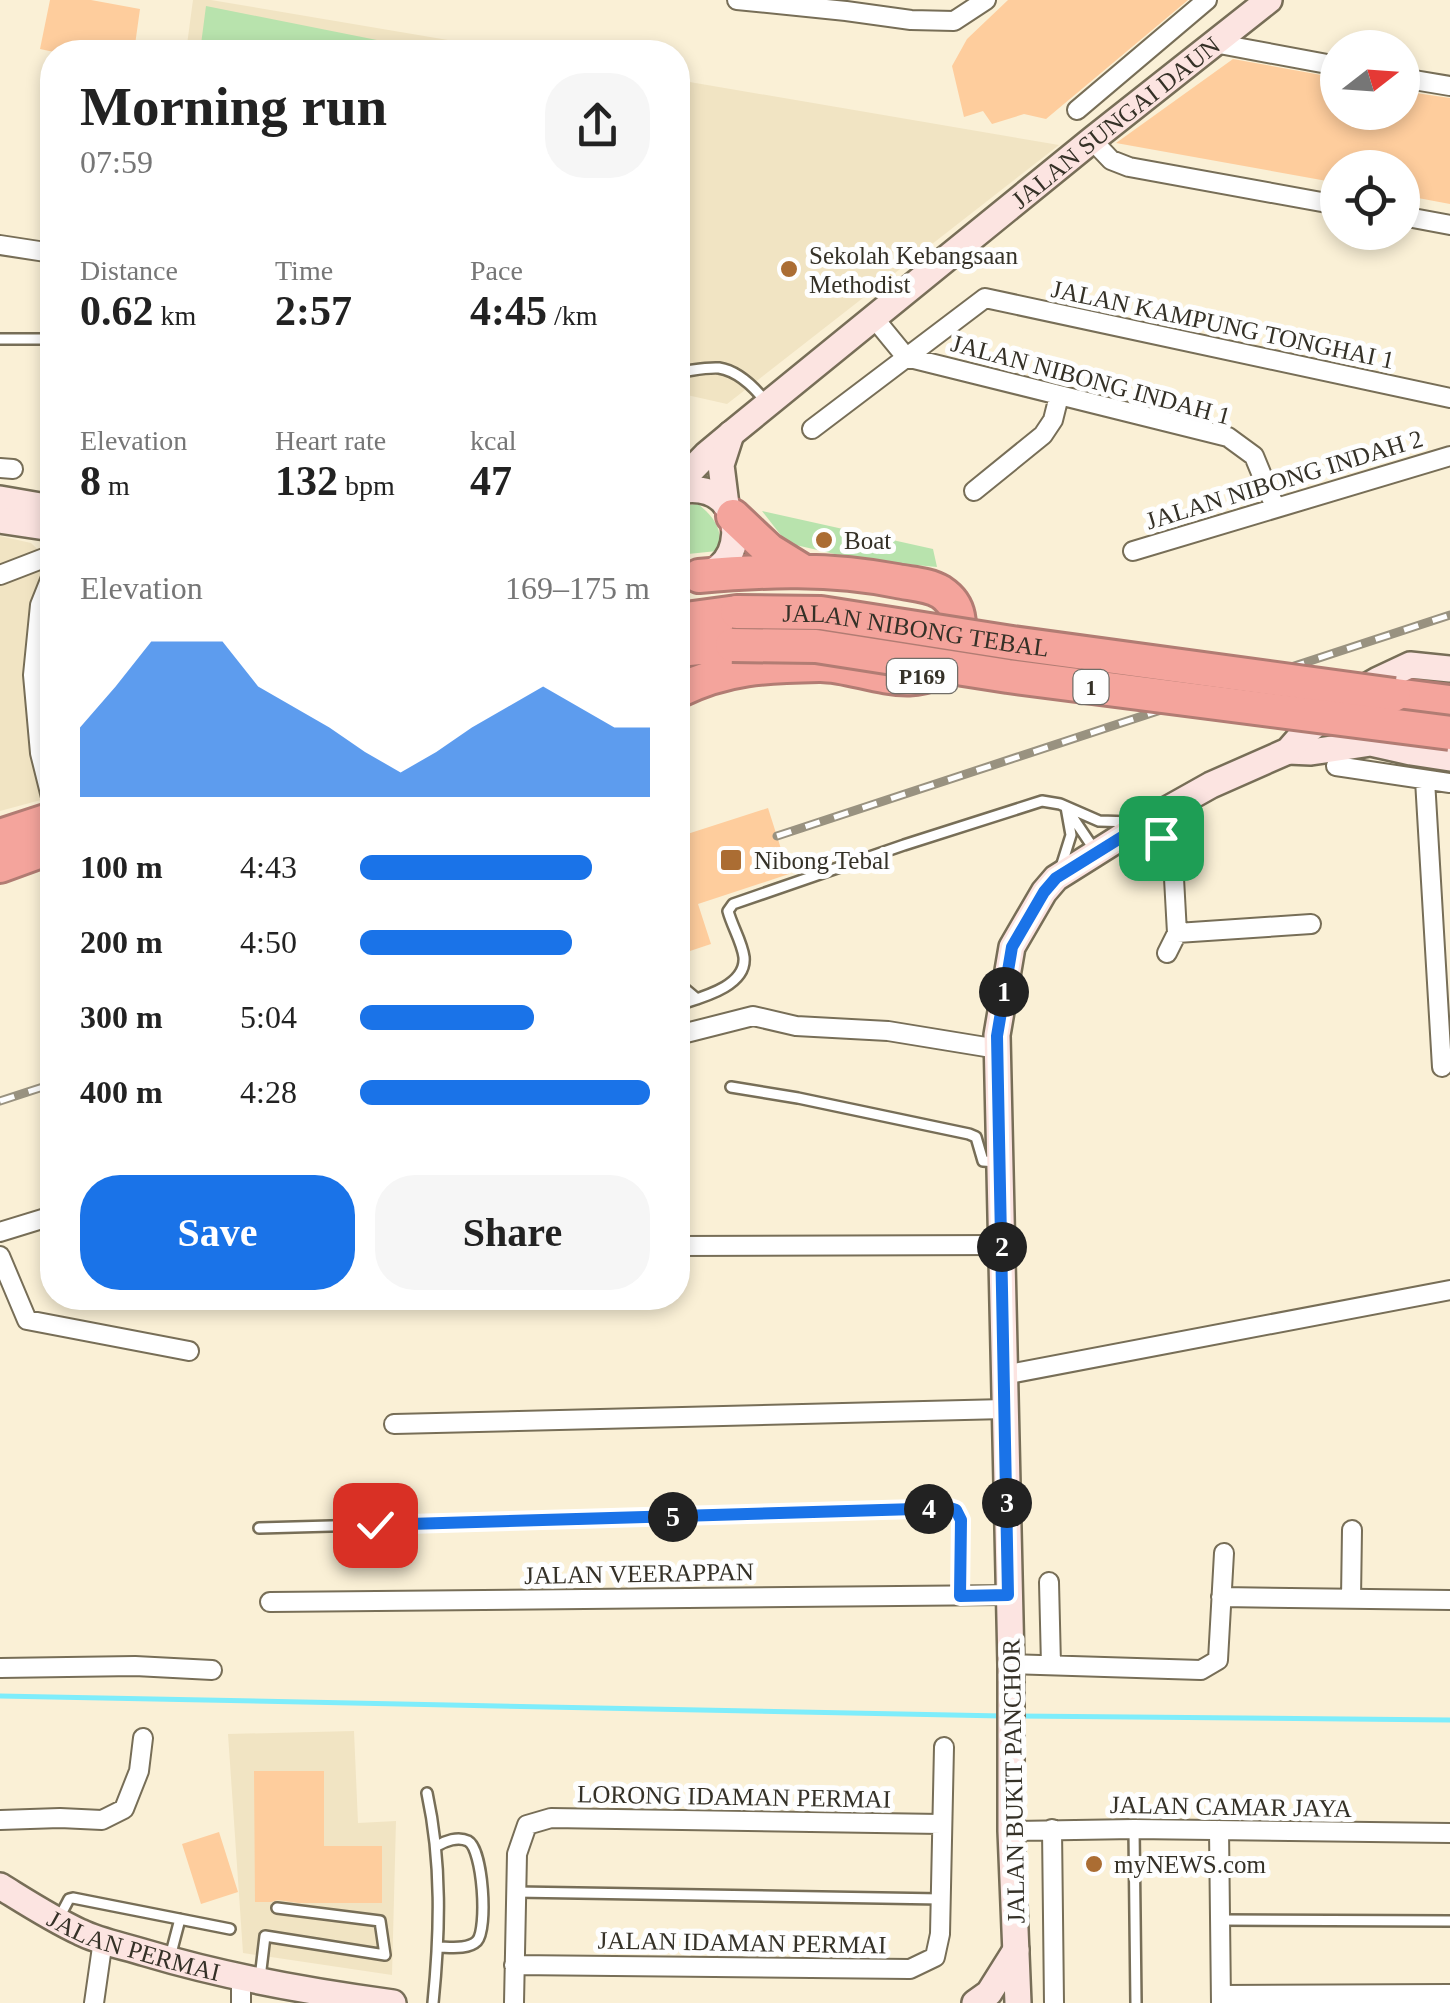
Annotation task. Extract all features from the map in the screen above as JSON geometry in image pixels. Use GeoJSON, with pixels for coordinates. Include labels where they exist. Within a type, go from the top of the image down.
{"type":"FeatureCollection","features":[{"type":"Feature","properties":{"kind":"highway"},"geometry":{"type":"LineString","coordinates":[[729,510],[769,550],[803,570]]}},
{"type":"Feature","properties":{"kind":"highway","name":"P169"},"geometry":{"type":"LineString","coordinates":[[690,576],[803,570],[855,573],[931,587],[954,604],[960,630],[955,654],[942,670],[912,678],[826,665],[752,667],[690,685]]}},
{"type":"Feature","properties":{"kind":"highway","name":"JALAN NIBONG TEBAL"},"geometry":{"type":"LineString","coordinates":[[690,618],[737,612],[821,612],[1012,643],[1450,702]]}},
{"type":"Feature","properties":{"kind":"highway","name":"JALAN NIBONG TEBAL"},"geometry":{"type":"LineString","coordinates":[[690,649],[816,646],[1008,676],[1450,733]]}},
{"type":"Feature","properties":{"kind":"highway"},"geometry":{"type":"LineString","coordinates":[[0,836],[40,823]]}},
{"type":"Feature","properties":{"kind":"highway"},"geometry":{"type":"LineString","coordinates":[[0,866],[40,851]]}},
{"type":"Feature","properties":{"kind":"main road","name":"JALAN SUNGAI DAUN"},"geometry":{"type":"LineString","coordinates":[[690,473],[706,454],[1269,0]]}},
{"type":"Feature","properties":{"kind":"main road"},"geometry":{"type":"LineString","coordinates":[[690,575],[711,572],[722,565],[735,542],[736,529],[720,465],[731,434]]}},
{"type":"Feature","properties":{"kind":"main road"},"geometry":{"type":"LineString","coordinates":[[690,488],[716,496],[729,510]]}},
{"type":"Feature","properties":{"kind":"main road"},"geometry":{"type":"LineString","coordinates":[[0,499],[40,506]]}},
{"type":"Feature","properties":{"kind":"main road"},"geometry":{"type":"LineString","coordinates":[[0,520],[40,526]]}},
{"type":"Feature","properties":{"kind":"main road","name":"JALAN BUKIT PANCHOR"},"geometry":{"type":"LineString","coordinates":[[1018,2003],[1011,1831],[1012,1664],[997,1036],[1012,947],[1056,878],[1096,852],[1211,785],[1288,751],[1302,735],[1358,691],[1410,665],[1450,670]]}},
{"type":"Feature","properties":{"kind":"main road"},"geometry":{"type":"LineString","coordinates":[[1358,691],[1356,719],[1371,743]]}},
{"type":"Feature","properties":{"kind":"main road","name":"JALAN BUKIT PANCHOR"},"geometry":{"type":"LineString","coordinates":[[1288,751],[1311,752],[1371,743],[1450,758]]}},
{"type":"Feature","properties":{"kind":"main road","name":"JALAN PERMAI"},"geometry":{"type":"LineString","coordinates":[[0,1886],[82,1934],[169,1960],[319,1993],[393,2003]]}},
{"type":"Feature","properties":{"kind":"main road"},"geometry":{"type":"LineString","coordinates":[[974,2003],[989,1993],[1016,1950]]}},
{"type":"Feature","properties":{"kind":"street"},"geometry":{"type":"LineString","coordinates":[[737,0],[848,5],[911,20],[954,21],[986,0]]}},
{"type":"Feature","properties":{"kind":"street","name":"JALAN SUNGAI DAUN"},"geometry":{"type":"LineString","coordinates":[[1077,110],[1207,0]]}},
{"type":"Feature","properties":{"kind":"street"},"geometry":{"type":"LineString","coordinates":[[1214,43],[1320,63]]}},
{"type":"Feature","properties":{"kind":"street"},"geometry":{"type":"LineString","coordinates":[[1420,81],[1450,86]]}},
{"type":"Feature","properties":{"kind":"street"},"geometry":{"type":"LineString","coordinates":[[1092,140],[1111,160],[1129,167],[1320,202]]}},
{"type":"Feature","properties":{"kind":"street"},"geometry":{"type":"LineString","coordinates":[[1420,219],[1450,225]]}},
{"type":"Feature","properties":{"kind":"street"},"geometry":{"type":"LineString","coordinates":[[0,245],[40,252]]}},
{"type":"Feature","properties":{"kind":"street","name":"JALAN KAMPUNG TONGHAI 1"},"geometry":{"type":"LineString","coordinates":[[906,357],[985,298],[1450,398]]}},
{"type":"Feature","properties":{"kind":"street"},"geometry":{"type":"LineString","coordinates":[[812,429],[906,357],[874,318]]}},
{"type":"Feature","properties":{"kind":"street","name":"JALAN NIBONG INDAH 1"},"geometry":{"type":"LineString","coordinates":[[906,357],[1228,437],[1254,456],[1276,507]]}},
{"type":"Feature","properties":{"kind":"street"},"geometry":{"type":"LineString","coordinates":[[974,491],[1043,434],[1053,420],[1059,396]]}},
{"type":"Feature","properties":{"kind":"street","name":"JALAN NIBONG INDAH 2"},"geometry":{"type":"LineString","coordinates":[[1133,550],[1450,456]]}},
{"type":"Feature","properties":{"kind":"street"},"geometry":{"type":"LineString","coordinates":[[0,575],[40,560]]}},
{"type":"Feature","properties":{"kind":"street"},"geometry":{"type":"LineString","coordinates":[[40,606],[33,675],[40,752]]}},
{"type":"Feature","properties":{"kind":"street"},"geometry":{"type":"LineString","coordinates":[[1336,766],[1450,784]]}},
{"type":"Feature","properties":{"kind":"street"},"geometry":{"type":"LineString","coordinates":[[1425,780],[1442,1067]]}},
{"type":"Feature","properties":{"kind":"street"},"geometry":{"type":"LineString","coordinates":[[1146,822],[1173,860],[1177,933],[1167,953]]}},
{"type":"Feature","properties":{"kind":"street"},"geometry":{"type":"LineString","coordinates":[[1177,933],[1310,924]]}},
{"type":"Feature","properties":{"kind":"street"},"geometry":{"type":"LineString","coordinates":[[690,1032],[753,1016],[796,1026],[888,1032],[998,1049]]}},
{"type":"Feature","properties":{"kind":"street"},"geometry":{"type":"LineString","coordinates":[[0,1232],[40,1220]]}},
{"type":"Feature","properties":{"kind":"street"},"geometry":{"type":"LineString","coordinates":[[690,1246],[1002,1244]]}},
{"type":"Feature","properties":{"kind":"street"},"geometry":{"type":"LineString","coordinates":[[0,1256],[28,1320],[189,1351]]}},
{"type":"Feature","properties":{"kind":"street"},"geometry":{"type":"LineString","coordinates":[[1004,1374],[1450,1290]]}},
{"type":"Feature","properties":{"kind":"street"},"geometry":{"type":"LineString","coordinates":[[394,1424],[1005,1409]]}},
{"type":"Feature","properties":{"kind":"street"},"geometry":{"type":"LineString","coordinates":[[1351,1598],[1352,1530]]}},
{"type":"Feature","properties":{"kind":"street"},"geometry":{"type":"LineString","coordinates":[[1012,1664],[1201,1670],[1218,1660],[1224,1553]]}},
{"type":"Feature","properties":{"kind":"street"},"geometry":{"type":"LineString","coordinates":[[1050,1582],[1051,1665]]}},
{"type":"Feature","properties":{"kind":"street","name":"JALAN VEERAPPAN"},"geometry":{"type":"LineString","coordinates":[[270,1602],[1008,1595]]}},
{"type":"Feature","properties":{"kind":"street"},"geometry":{"type":"LineString","coordinates":[[1222,1596],[1450,1600]]}},
{"type":"Feature","properties":{"kind":"street"},"geometry":{"type":"LineString","coordinates":[[0,1668],[135,1666],[212,1670]]}},
{"type":"Feature","properties":{"kind":"street"},"geometry":{"type":"LineString","coordinates":[[0,1820],[102,1820],[124,1809],[139,1770],[142,1738]]}},
{"type":"Feature","properties":{"kind":"street","name":"JALAN IDAMAN PERMAI"},"geometry":{"type":"LineString","coordinates":[[514,1965],[910,1970],[935,1958],[940,1934],[944,1747]]}},
{"type":"Feature","properties":{"kind":"street","name":"LORONG IDAMAN PERMAI"},"geometry":{"type":"LineString","coordinates":[[516,1892],[517,1854],[526,1825],[551,1818],[941,1824]]}},
{"type":"Feature","properties":{"kind":"street","name":"JALAN BUKIT PANCHOR"},"geometry":{"type":"LineString","coordinates":[[1052,1829],[1054,2003]]}},
{"type":"Feature","properties":{"kind":"street"},"geometry":{"type":"LineString","coordinates":[[1218,1830],[1221,1999],[1450,1994]]}},
{"type":"Feature","properties":{"kind":"street","name":"JALAN CAMAR JAYA"},"geometry":{"type":"LineString","coordinates":[[1011,1831],[1450,1833]]}},
{"type":"Feature","properties":{"kind":"street"},"geometry":{"type":"LineString","coordinates":[[514,2003],[516,1892]]}},
{"type":"Feature","properties":{"kind":"street"},"geometry":{"type":"LineString","coordinates":[[94,2003],[103,1940]]}},
{"type":"Feature","properties":{"kind":"street"},"geometry":{"type":"LineString","coordinates":[[241,2003],[250,1979]]}},
{"type":"Feature","properties":{"kind":"lane"},"geometry":{"type":"LineString","coordinates":[[0,339],[40,339]]}},
{"type":"Feature","properties":{"kind":"lane"},"geometry":{"type":"LineString","coordinates":[[690,371],[719,368],[734,374],[756,389],[768,404]]}},
{"type":"Feature","properties":{"kind":"lane"},"geometry":{"type":"LineString","coordinates":[[690,1000],[729,984],[740,972],[744,958],[728,912],[733,904],[1042,801],[1099,820],[1146,822]]}},
{"type":"Feature","properties":{"kind":"lane"},"geometry":{"type":"LineString","coordinates":[[1066,808],[1096,852]]}},
{"type":"Feature","properties":{"kind":"lane"},"geometry":{"type":"LineString","coordinates":[[1056,878],[1071,835],[1066,808]]}},
{"type":"Feature","properties":{"kind":"lane"},"geometry":{"type":"LineString","coordinates":[[690,992],[697,998]]}},
{"type":"Feature","properties":{"kind":"lane"},"geometry":{"type":"LineString","coordinates":[[731,1086],[976,1136],[984,1162],[1000,1162]]}},
{"type":"Feature","properties":{"kind":"lane"},"geometry":{"type":"LineString","coordinates":[[259,1528],[950,1508],[956,1510],[961,1520],[960,1596]]}},
{"type":"Feature","properties":{"kind":"lane"},"geometry":{"type":"LineString","coordinates":[[426,1793],[437,1846],[438,1947],[433,2003]]}},
{"type":"Feature","properties":{"kind":"lane"},"geometry":{"type":"LineString","coordinates":[[1134,1830],[1136,2003]]}},
{"type":"Feature","properties":{"kind":"lane"},"geometry":{"type":"LineString","coordinates":[[437,1846],[460,1839],[476,1849],[482,1914],[482,1929],[473,1944],[438,1947]]}},
{"type":"Feature","properties":{"kind":"lane"},"geometry":{"type":"LineString","coordinates":[[516,1892],[941,1899]]}},
{"type":"Feature","properties":{"kind":"lane"},"geometry":{"type":"LineString","coordinates":[[58,1920],[73,1898],[230,1928]]}},
{"type":"Feature","properties":{"kind":"lane"},"geometry":{"type":"LineString","coordinates":[[250,1979],[265,1936],[385,1954],[380,1921],[277,1908]]}},
{"type":"Feature","properties":{"kind":"lane"},"geometry":{"type":"LineString","coordinates":[[169,1960],[180,1918]]}},
{"type":"Feature","properties":{"kind":"lane"},"geometry":{"type":"LineString","coordinates":[[1220,1920],[1450,1921]]}},
{"type":"Feature","properties":{"kind":"shaded area"},"geometry":{"type":"Polygon","coordinates":[[[193,0],[211,0],[448,40],[188,40],[193,0]]]}},
{"type":"Feature","properties":{"kind":"shaded area","name":"Sekolah Kebangsaan Methodist"},"geometry":{"type":"Polygon","coordinates":[[[690,82],[1059,145],[727,404],[690,396],[690,82]]]}},
{"type":"Feature","properties":{"kind":"shaded area"},"geometry":{"type":"Polygon","coordinates":[[[0,536],[31,543],[40,552],[40,800],[0,811],[0,536]]]}},
{"type":"Feature","properties":{"kind":"shaded area"},"geometry":{"type":"Polygon","coordinates":[[[354,1731],[358,1823],[396,1821],[392,1975],[243,1953],[228,1734],[354,1731]]]}},
{"type":"Feature","properties":{"kind":"green space"},"geometry":{"type":"Polygon","coordinates":[[[206,6],[377,40],[202,40],[206,6]]]}},
{"type":"Feature","properties":{"kind":"green space"},"geometry":{"type":"Polygon","coordinates":[[[698,504],[716,525],[720,537],[717,551],[690,554],[690,505],[698,504]]]}},
{"type":"Feature","properties":{"kind":"green space"},"geometry":{"type":"Polygon","coordinates":[[[762,511],[933,549],[937,567],[861,560],[787,543],[762,511]]]}},
{"type":"Feature","properties":{"kind":"building"},"geometry":{"type":"Polygon","coordinates":[[[50,0],[91,0],[140,9],[136,40],[42,40],[50,0]]]}},
{"type":"Feature","properties":{"kind":"building"},"geometry":{"type":"Polygon","coordinates":[[[1008,0],[1188,0],[1046,119],[1024,114],[992,124],[983,111],[964,117],[952,66],[967,39],[1008,0]]]}},
{"type":"Feature","properties":{"kind":"building"},"geometry":{"type":"Polygon","coordinates":[[[1233,59],[1320,75],[1320,130],[1420,130],[1420,94],[1450,98],[1450,204],[1420,198],[1420,150],[1320,150],[1320,180],[1116,143],[1233,59]]]}},
{"type":"Feature","properties":{"kind":"building","name":"Nibong Tebal"},"geometry":{"type":"Polygon","coordinates":[[[768,808],[789,874],[698,904],[711,944],[690,951],[690,833],[768,808]]]}},
{"type":"Feature","properties":{"kind":"building"},"geometry":{"type":"Polygon","coordinates":[[[254,1771],[324,1771],[324,1846],[382,1846],[382,1903],[255,1902],[254,1771]]]}},
{"type":"Feature","properties":{"kind":"building"},"geometry":{"type":"Polygon","coordinates":[[[219,1832],[238,1892],[201,1904],[182,1844],[219,1832]]]}},
{"type":"Feature","properties":{"kind":"waterway"},"geometry":{"type":"LineString","coordinates":[[0,1696],[1002,1716]]}},
{"type":"Feature","properties":{"kind":"waterway"},"geometry":{"type":"LineString","coordinates":[[1018,1716],[1450,1720]]}},
{"type":"Feature","properties":{"kind":"railway"},"geometry":{"type":"LineString","coordinates":[[777,836],[1450,615]]}},
{"type":"Feature","properties":{"kind":"railway"},"geometry":{"type":"LineString","coordinates":[[0,1101],[40,1088]]}},
{"type":"Feature","properties":{"kind":"place","name":"Sekolah Kebangsaan Methodist"},"geometry":{"type":"Point","coordinates":[789,269]}},
{"type":"Feature","properties":{"kind":"place","name":"Boat"},"geometry":{"type":"Point","coordinates":[824,540]}},
{"type":"Feature","properties":{"kind":"place","name":"Nibong Tebal"},"geometry":{"type":"Point","coordinates":[731,860]}},
{"type":"Feature","properties":{"kind":"place","name":"myNEWS.com"},"geometry":{"type":"Point","coordinates":[1094,1864]}},
{"type":"Feature","properties":{"kind":"route"},"geometry":{"type":"LineString","coordinates":[[375,1525],[950,1508],[956,1510],[961,1520],[960,1596],[1008,1595],[997,1036],[1012,947],[1056,878],[1146,822],[1161,838]]}}]}
